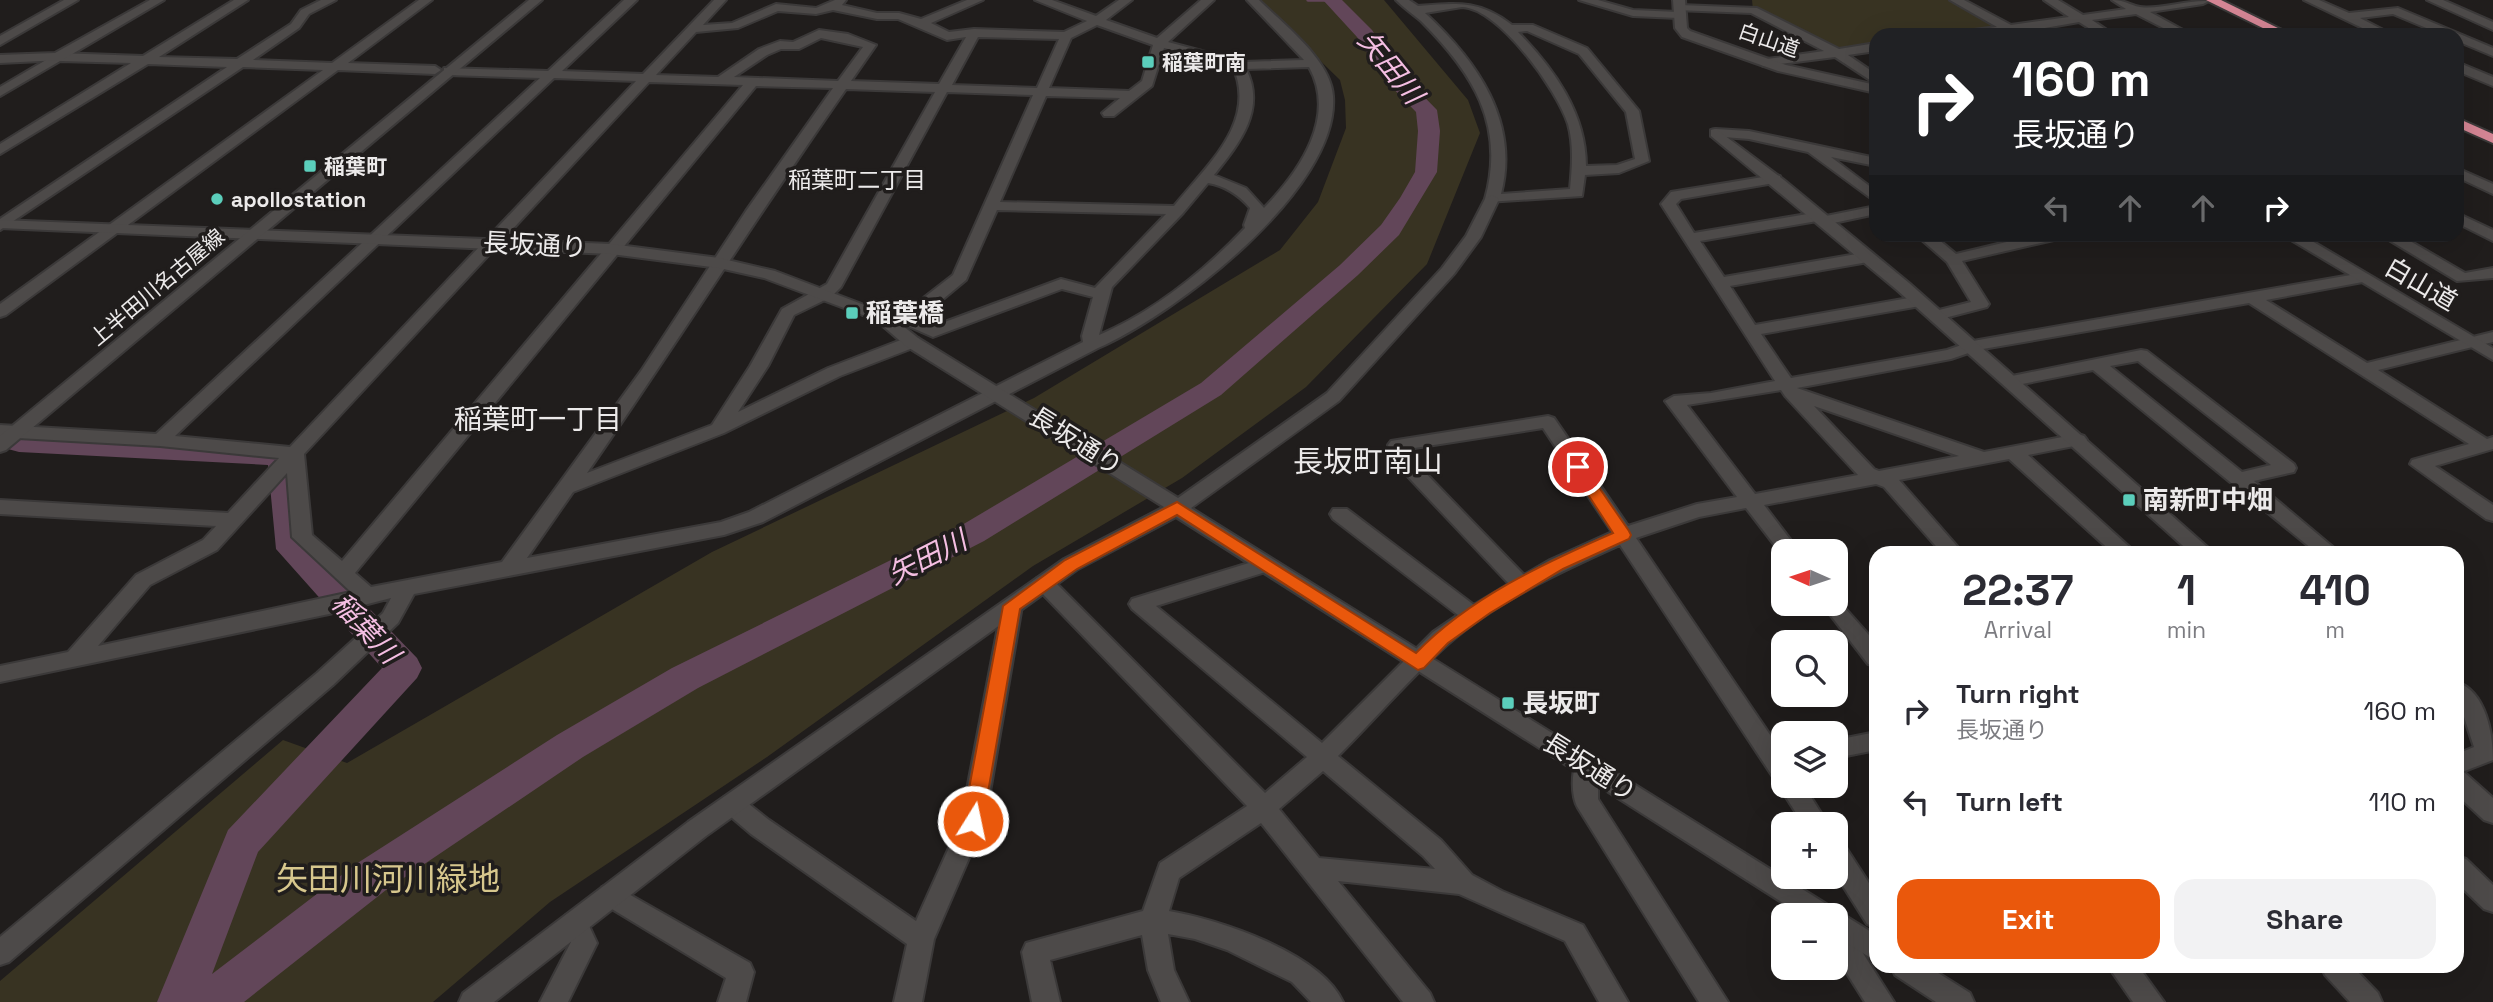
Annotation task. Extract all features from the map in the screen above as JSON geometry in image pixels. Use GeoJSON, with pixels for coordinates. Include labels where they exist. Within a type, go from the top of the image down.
{"type":"FeatureCollection","features":[{"type":"Feature","properties":{"kind":"highway"},"geometry":{"type":"LineString","coordinates":[[2208,0],[2261,28]]}},
{"type":"Feature","properties":{"kind":"highway"},"geometry":{"type":"LineString","coordinates":[[2208,0],[2270,28]]}},
{"type":"Feature","properties":{"kind":"highway"},"geometry":{"type":"LineString","coordinates":[[2464,120],[2493,134]]}},
{"type":"Feature","properties":{"kind":"highway"},"geometry":{"type":"LineString","coordinates":[[2464,125],[2493,139]]}},
{"type":"Feature","properties":{"kind":"street"},"geometry":{"type":"LineString","coordinates":[[0,41],[72,0]]}},
{"type":"Feature","properties":{"kind":"street"},"geometry":{"type":"LineString","coordinates":[[0,92],[158,0]]}},
{"type":"Feature","properties":{"kind":"street"},"geometry":{"type":"LineString","coordinates":[[0,150],[242,0]]}},
{"type":"Feature","properties":{"kind":"street"},"geometry":{"type":"LineString","coordinates":[[1,225],[295,26],[305,12],[330,0]]}},
{"type":"Feature","properties":{"kind":"street"},"geometry":{"type":"LineString","coordinates":[[0,312],[426,0]]}},
{"type":"Feature","properties":{"kind":"street","name":"上半田川名古屋線"},"geometry":{"type":"LineString","coordinates":[[0,446],[5,431],[442,70],[520,0]]}},
{"type":"Feature","properties":{"kind":"street","name":"上半田川名古屋線"},"geometry":{"type":"LineString","coordinates":[[442,70],[536,0]]}},
{"type":"Feature","properties":{"kind":"street"},"geometry":{"type":"LineString","coordinates":[[160,440],[631,0]]}},
{"type":"Feature","properties":{"kind":"street"},"geometry":{"type":"LineString","coordinates":[[74,659],[143,580],[210,545],[490,242],[720,0]]}},
{"type":"Feature","properties":{"kind":"street"},"geometry":{"type":"LineString","coordinates":[[922,23],[976,0]]}},
{"type":"Feature","properties":{"kind":"street"},"geometry":{"type":"LineString","coordinates":[[1043,0],[1159,43],[1238,66],[1313,63]]}},
{"type":"Feature","properties":{"kind":"street"},"geometry":{"type":"LineString","coordinates":[[693,29],[734,26],[776,6],[811,12],[837,4],[877,16],[899,16],[922,23],[947,36],[974,33],[1066,36],[1098,20],[1126,0]]}},
{"type":"Feature","properties":{"kind":"street"},"geometry":{"type":"LineString","coordinates":[[1109,113],[1148,83],[1159,43],[1209,0]]}},
{"type":"Feature","properties":{"kind":"street"},"geometry":{"type":"LineString","coordinates":[[0,674],[364,597],[724,528],[756,517],[1002,395],[1092,345],[1131,328],[1189,288],[1253,229],[1291,186],[1311,155],[1323,125],[1328,98],[1319,71],[1253,0]]}},
{"type":"Feature","properties":{"kind":"street"},"geometry":{"type":"LineString","coordinates":[[473,1002],[732,804],[1071,564],[1334,397],[1448,271],[1473,237],[1492,199],[1497,163],[1496,134],[1488,99],[1418,10],[1402,0]]}},
{"type":"Feature","properties":{"kind":"street"},"geometry":{"type":"LineString","coordinates":[[1585,0],[1633,13],[1753,5],[1836,52],[1869,74]]}},
{"type":"Feature","properties":{"kind":"street"},"geometry":{"type":"LineString","coordinates":[[1956,0],[2006,28]]}},
{"type":"Feature","properties":{"kind":"street"},"geometry":{"type":"LineString","coordinates":[[2050,0],[2095,28]]}},
{"type":"Feature","properties":{"kind":"street"},"geometry":{"type":"LineString","coordinates":[[2118,0],[2172,28]]}},
{"type":"Feature","properties":{"kind":"street"},"geometry":{"type":"LineString","coordinates":[[2015,28],[2208,0]]}},
{"type":"Feature","properties":{"kind":"street"},"geometry":{"type":"LineString","coordinates":[[2310,0],[2372,28]]}},
{"type":"Feature","properties":{"kind":"street"},"geometry":{"type":"LineString","coordinates":[[2432,0],[2493,26]]}},
{"type":"Feature","properties":{"kind":"street"},"geometry":{"type":"LineString","coordinates":[[1418,10],[1475,4],[1488,9],[1541,63],[1574,122],[1577,193],[1492,199]]}},
{"type":"Feature","properties":{"kind":"street","name":"白山道"},"geometry":{"type":"LineString","coordinates":[[1679,8],[1681,29],[1686,34],[1820,78],[1869,88]]}},
{"type":"Feature","properties":{"kind":"street"},"geometry":{"type":"LineString","coordinates":[[2347,17],[2394,10],[2436,28]]}},
{"type":"Feature","properties":{"kind":"street"},"geometry":{"type":"LineString","coordinates":[[839,36],[877,16]]}},
{"type":"Feature","properties":{"kind":"street"},"geometry":{"type":"LineString","coordinates":[[1507,29],[1529,27],[1583,51],[1632,111],[1642,161],[1619,169],[1578,171]]}},
{"type":"Feature","properties":{"kind":"street"},"geometry":{"type":"LineString","coordinates":[[718,429],[759,366],[788,312],[825,294],[833,287],[974,33]]}},
{"type":"Feature","properties":{"kind":"street"},"geometry":{"type":"LineString","coordinates":[[509,568],[648,373],[719,263],[870,45],[839,36],[819,34],[795,46],[780,45],[754,57],[722,80]]}},
{"type":"Feature","properties":{"kind":"street"},"geometry":{"type":"LineString","coordinates":[[901,323],[960,277],[1066,36]]}},
{"type":"Feature","properties":{"kind":"street"},"geometry":{"type":"LineString","coordinates":[[2464,40],[2493,52]]}},
{"type":"Feature","properties":{"kind":"street"},"geometry":{"type":"LineString","coordinates":[[1767,62],[1869,48]]}},
{"type":"Feature","properties":{"kind":"street"},"geometry":{"type":"LineString","coordinates":[[0,59],[58,57],[1131,95]]}},
{"type":"Feature","properties":{"kind":"street"},"geometry":{"type":"LineString","coordinates":[[1092,345],[1090,336],[1104,286],[1178,210],[1236,139],[1245,117],[1247,90],[1238,66]]}},
{"type":"Feature","properties":{"kind":"street"},"geometry":{"type":"LineString","coordinates":[[2464,69],[2493,82]]}},
{"type":"Feature","properties":{"kind":"street"},"geometry":{"type":"LineString","coordinates":[[344,572],[752,82]]}},
{"type":"Feature","properties":{"kind":"street"},"geometry":{"type":"LineString","coordinates":[[1716,133],[1749,135],[1869,160]]}},
{"type":"Feature","properties":{"kind":"street"},"geometry":{"type":"LineString","coordinates":[[1716,133],[1937,315],[2196,546]]}},
{"type":"Feature","properties":{"kind":"street"},"geometry":{"type":"LineString","coordinates":[[1811,147],[1869,193]]}},
{"type":"Feature","properties":{"kind":"street"},"geometry":{"type":"LineString","coordinates":[[2464,174],[2493,172]]}},
{"type":"Feature","properties":{"kind":"street"},"geometry":{"type":"LineString","coordinates":[[2464,175],[2493,190]]}},
{"type":"Feature","properties":{"kind":"street"},"geometry":{"type":"LineString","coordinates":[[1205,178],[1238,187],[1254,203],[1256,208],[1251,225],[1253,229]]}},
{"type":"Feature","properties":{"kind":"street"},"geometry":{"type":"LineString","coordinates":[[1775,179],[1676,195],[1668,204],[1788,388],[1867,473],[1891,483],[1948,546]]}},
{"type":"Feature","properties":{"kind":"street"},"geometry":{"type":"LineString","coordinates":[[992,206],[1178,210]]}},
{"type":"Feature","properties":{"kind":"street"},"geometry":{"type":"LineString","coordinates":[[1691,239],[1869,211]]}},
{"type":"Feature","properties":{"kind":"street"},"geometry":{"type":"LineString","coordinates":[[2464,221],[2493,236]]}},
{"type":"Feature","properties":{"kind":"street","name":"長坂通り"},"geometry":{"type":"LineString","coordinates":[[1,225],[113,231],[490,242],[611,249],[719,263],[769,274],[825,294],[901,323],[912,342],[1002,395],[1418,663],[1587,765],[1805,903]]}},
{"type":"Feature","properties":{"kind":"street"},"geometry":{"type":"LineString","coordinates":[[1932,242],[1953,259],[1981,304],[1937,315]]}},
{"type":"Feature","properties":{"kind":"street"},"geometry":{"type":"LineString","coordinates":[[2010,242],[2014,245]]}},
{"type":"Feature","properties":{"kind":"street"},"geometry":{"type":"LineString","coordinates":[[1953,259],[2027,242]]}},
{"type":"Feature","properties":{"kind":"street","name":"白山道"},"geometry":{"type":"LineString","coordinates":[[2301,242],[2493,355]]}},
{"type":"Feature","properties":{"kind":"street"},"geometry":{"type":"LineString","coordinates":[[2400,242],[2463,278],[2493,273]]}},
{"type":"Feature","properties":{"kind":"street"},"geometry":{"type":"LineString","coordinates":[[1719,283],[1868,257]]}},
{"type":"Feature","properties":{"kind":"street"},"geometry":{"type":"LineString","coordinates":[[1779,539],[1674,401],[1788,388],[1951,354],[1973,346],[2362,278]]}},
{"type":"Feature","properties":{"kind":"street"},"geometry":{"type":"LineString","coordinates":[[901,323],[933,332],[1061,284],[1100,294]]}},
{"type":"Feature","properties":{"kind":"street"},"geometry":{"type":"LineString","coordinates":[[2253,298],[2489,444]]}},
{"type":"Feature","properties":{"kind":"street"},"geometry":{"type":"LineString","coordinates":[[1750,331],[1920,301]]}},
{"type":"Feature","properties":{"kind":"street"},"geometry":{"type":"LineString","coordinates":[[2366,368],[2493,337]]}},
{"type":"Feature","properties":{"kind":"street"},"geometry":{"type":"LineString","coordinates":[[568,487],[718,429],[834,372],[912,342]]}},
{"type":"Feature","properties":{"kind":"street"},"geometry":{"type":"LineString","coordinates":[[2012,381],[2141,355],[2287,468],[2238,479]]}},
{"type":"Feature","properties":{"kind":"street"},"geometry":{"type":"LineString","coordinates":[[2096,364],[2321,546]]}},
{"type":"Feature","properties":{"kind":"street"},"geometry":{"type":"LineString","coordinates":[[1788,388],[1985,458]]}},
{"type":"Feature","properties":{"kind":"street"},"geometry":{"type":"LineString","coordinates":[[1522,586],[1403,460],[1397,444],[1548,422],[1771,750]]}},
{"type":"Feature","properties":{"kind":"street"},"geometry":{"type":"LineString","coordinates":[[5,431],[160,440],[288,461]]}},
{"type":"Feature","properties":{"kind":"street"},"geometry":{"type":"LineString","coordinates":[[1175,1002],[1161,970],[1153,920],[1168,871],[1264,808],[1324,756],[1441,638],[1522,586],[1557,565],[1623,535],[1697,512],[2078,440]]}},
{"type":"Feature","properties":{"kind":"street"},"geometry":{"type":"LineString","coordinates":[[2489,444],[2420,464],[2493,514]]}},
{"type":"Feature","properties":{"kind":"street"},"geometry":{"type":"LineString","coordinates":[[2014,453],[2118,546]]}},
{"type":"Feature","properties":{"kind":"street"},"geometry":{"type":"LineString","coordinates":[[288,461],[302,537],[344,572],[364,597]]}},
{"type":"Feature","properties":{"kind":"street"},"geometry":{"type":"LineString","coordinates":[[0,507],[233,520]]}},
{"type":"Feature","properties":{"kind":"street"},"geometry":{"type":"LineString","coordinates":[[1340,514],[1474,616]]}},
{"type":"Feature","properties":{"kind":"street"},"geometry":{"type":"LineString","coordinates":[[1265,565],[1139,604],[1432,848],[1463,883],[1493,899],[1574,933],[1614,1002]]}},
{"type":"Feature","properties":{"kind":"street"},"geometry":{"type":"LineString","coordinates":[[1044,583],[1264,808],[1420,1002]]}},
{"type":"Feature","properties":{"kind":"street"},"geometry":{"type":"LineString","coordinates":[[0,953],[363,644],[391,618],[405,590]]}},
{"type":"Feature","properties":{"kind":"street"},"geometry":{"type":"LineString","coordinates":[[908,1002],[921,939],[973,821],[1012,606]]}},
{"type":"Feature","properties":{"kind":"street"},"geometry":{"type":"LineString","coordinates":[[1842,616],[1869,649]]}},
{"type":"Feature","properties":{"kind":"street"},"geometry":{"type":"LineString","coordinates":[[2464,700],[2474,714],[2487,752],[2464,761]]}},
{"type":"Feature","properties":{"kind":"street"},"geometry":{"type":"LineString","coordinates":[[1848,747],[1869,742]]}},
{"type":"Feature","properties":{"kind":"street"},"geometry":{"type":"LineString","coordinates":[[1587,765],[1586,801],[1714,1002]]}},
{"type":"Feature","properties":{"kind":"street"},"geometry":{"type":"LineString","coordinates":[[2464,786],[2493,813]]}},
{"type":"Feature","properties":{"kind":"street"},"geometry":{"type":"LineString","coordinates":[[732,804],[760,827],[921,939]]}},
{"type":"Feature","properties":{"kind":"street"},"geometry":{"type":"LineString","coordinates":[[1314,868],[1463,883]]}},
{"type":"Feature","properties":{"kind":"street"},"geometry":{"type":"LineString","coordinates":[[1848,873],[1869,905]]}},
{"type":"Feature","properties":{"kind":"street"},"geometry":{"type":"LineString","coordinates":[[2464,874],[2493,901]]}},
{"type":"Feature","properties":{"kind":"street"},"geometry":{"type":"LineString","coordinates":[[611,895],[643,917],[741,972],[732,1002]]}},
{"type":"Feature","properties":{"kind":"street"},"geometry":{"type":"LineString","coordinates":[[1046,1002],[1035,952],[1153,920],[1195,927],[1234,940],[1301,973],[1329,1002]]}},
{"type":"Feature","properties":{"kind":"street"},"geometry":{"type":"LineString","coordinates":[[554,1002],[584,943],[575,923]]}},
{"type":"Feature","properties":{"kind":"street"},"geometry":{"type":"LineString","coordinates":[[1848,930],[1869,944]]}},
{"type":"Feature","properties":{"kind":"street"},"geometry":{"type":"LineString","coordinates":[[1848,952],[1880,1002]]}},
{"type":"Feature","properties":{"kind":"street"},"geometry":{"type":"LineString","coordinates":[[1916,973],[1960,1002]]}},
{"type":"Feature","properties":{"kind":"street"},"geometry":{"type":"LineString","coordinates":[[2127,973],[2150,1002]]}},
{"type":"Feature","properties":{"kind":"street"},"geometry":{"type":"LineString","coordinates":[[2341,973],[2368,1002]]}},
{"type":"Feature","properties":{"kind":"green space","name":"矢田川河川緑地"},"geometry":{"type":"Polygon","coordinates":[[[1258,0],[1384,0],[1468,100],[1480,133],[1427,264],[1306,387],[1182,478],[1033,566],[767,757],[550,902],[433,1002],[0,1002],[0,981],[283,740],[347,763],[712,552],[1034,398],[1280,250],[1318,202],[1346,128],[1345,100],[1340,80],[1258,0]]]}},
{"type":"Feature","properties":{"kind":"green space"},"geometry":{"type":"Polygon","coordinates":[[[1752,0],[1956,0],[2006,28],[1869,28],[1869,48],[1836,52],[1753,10],[1752,0]]]}},
{"type":"Feature","properties":{"kind":"waterway"},"geometry":{"type":"LineString","coordinates":[[1308,0],[1332,0]]}},
{"type":"Feature","properties":{"kind":"waterway","name":"矢田川"},"geometry":{"type":"LineString","coordinates":[[210,1002],[371,877],[570,746],[685,678],[973,533],[1211,389],[1349,270],[1390,230],[1412,198],[1426,172],[1429,131],[1426,110],[1391,75],[1365,34],[1332,0]]}},
{"type":"Feature","properties":{"kind":"waterway","name":"稲葉川"},"geometry":{"type":"LineString","coordinates":[[19,442],[282,456],[292,549],[404,668],[242,842],[179,1002]]}},
{"type":"Feature","properties":{"kind":"place","name":"稲葉町南"},"geometry":{"type":"Point","coordinates":[1148,62]}},
{"type":"Feature","properties":{"kind":"place","name":"稲葉町"},"geometry":{"type":"Point","coordinates":[310,166]}},
{"type":"Feature","properties":{"kind":"place","name":"apollostation"},"geometry":{"type":"Point","coordinates":[217,199]}},
{"type":"Feature","properties":{"kind":"place","name":"稲葉橋"},"geometry":{"type":"Point","coordinates":[852,313]}},
{"type":"Feature","properties":{"kind":"place","name":"南新町中畑"},"geometry":{"type":"Point","coordinates":[2129,500]}},
{"type":"Feature","properties":{"kind":"place","name":"長坂町"},"geometry":{"type":"Point","coordinates":[1508,703]}},
{"type":"Feature","properties":{"kind":"district","name":"稲葉町二丁目"},"geometry":{"type":"Point","coordinates":[857,180]}},
{"type":"Feature","properties":{"kind":"district","name":"稲葉町一丁目"},"geometry":{"type":"Point","coordinates":[538,419]}},
{"type":"Feature","properties":{"kind":"district","name":"長坂町南山"},"geometry":{"type":"Point","coordinates":[1368,461]}},
{"type":"Feature","properties":{"kind":"route"},"geometry":{"type":"LineString","coordinates":[[973,821],[1012,606],[1071,564],[1177,508],[1418,663],[1441,638],[1484,608],[1557,565],[1623,535],[1578,467]]}}]}
